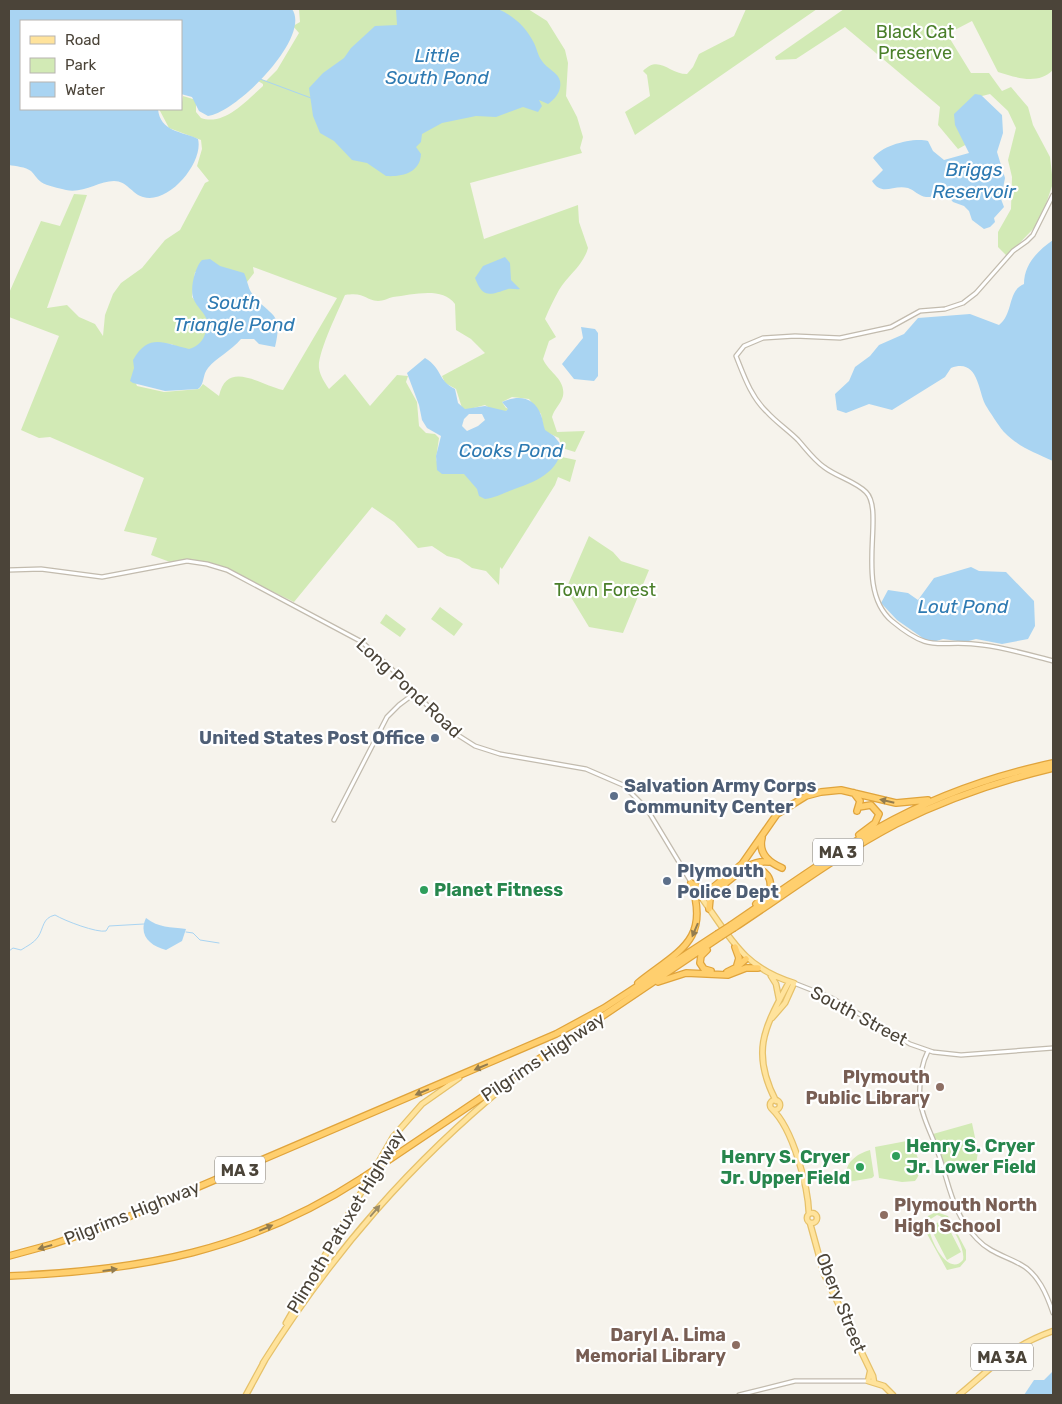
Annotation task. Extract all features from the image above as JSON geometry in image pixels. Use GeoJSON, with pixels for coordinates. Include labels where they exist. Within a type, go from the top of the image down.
{"type":"FeatureCollection","features":[{"type":"Feature","properties":{"kind":"highway","name":"Pilgrims Highway"},"geometry":{"type":"LineString","coordinates":[[9,1276],[72,1274],[121,1268],[210,1248],[253,1234],[294,1216],[362,1178],[649,986],[740,919],[820,864],[889,822],[952,793],[998,777],[1053,763]]}},
{"type":"Feature","properties":{"kind":"highway","name":"Pilgrims Highway"},"geometry":{"type":"LineString","coordinates":[[732,926],[897,824],[971,792],[1053,768]]}},
{"type":"Feature","properties":{"kind":"highway"},"geometry":{"type":"LineString","coordinates":[[709,909],[710,899],[715,889],[742,864],[777,814],[801,798],[821,792],[847,791],[903,803],[921,802],[952,793]]}},
{"type":"Feature","properties":{"kind":"highway"},"geometry":{"type":"LineString","coordinates":[[820,864],[877,820],[879,814],[875,807],[868,804],[858,809],[858,796],[847,791]]}},
{"type":"Feature","properties":{"kind":"highway"},"geometry":{"type":"LineString","coordinates":[[764,831],[761,848],[769,862]]}},
{"type":"Feature","properties":{"kind":"highway"},"geometry":{"type":"LineString","coordinates":[[701,897],[738,874],[753,862],[769,862],[782,868]]}},
{"type":"Feature","properties":{"kind":"highway"},"geometry":{"type":"LineString","coordinates":[[738,874],[749,869],[760,869],[766,873],[770,885],[763,898],[740,919]]}},
{"type":"Feature","properties":{"kind":"highway"},"geometry":{"type":"LineString","coordinates":[[692,883],[703,889],[715,889]]}},
{"type":"Feature","properties":{"kind":"highway"},"geometry":{"type":"LineString","coordinates":[[604,1008],[676,953],[691,938],[698,924],[699,911],[692,883]]}},
{"type":"Feature","properties":{"kind":"highway"},"geometry":{"type":"LineString","coordinates":[[719,936],[702,955],[700,964],[705,970],[726,972],[734,969],[746,959]]}},
{"type":"Feature","properties":{"kind":"highway","name":"Pilgrims Highway"},"geometry":{"type":"LineString","coordinates":[[9,1256],[71,1239],[114,1223],[549,1038],[604,1008],[719,936]]}},
{"type":"Feature","properties":{"kind":"highway"},"geometry":{"type":"LineString","coordinates":[[734,969],[739,960],[735,947]]}},
{"type":"Feature","properties":{"kind":"highway"},"geometry":{"type":"LineString","coordinates":[[743,969],[746,959]]}},
{"type":"Feature","properties":{"kind":"highway"},"geometry":{"type":"LineString","coordinates":[[649,986],[686,973],[728,975],[743,969],[758,968]]}},
{"type":"Feature","properties":{"kind":"main road","name":"South Street"},"geometry":{"type":"LineString","coordinates":[[701,897],[735,947],[746,959],[770,975],[791,983]]}},
{"type":"Feature","properties":{"kind":"main road"},"geometry":{"type":"LineString","coordinates":[[770,975],[776,984],[780,1001]]}},
{"type":"Feature","properties":{"kind":"main road","name":"Obery Street"},"geometry":{"type":"LineString","coordinates":[[774,1101],[763,1061],[761,1046],[780,1001],[791,983]]}},
{"type":"Feature","properties":{"kind":"main road","name":"Obery Street"},"geometry":{"type":"LineString","coordinates":[[772,1018],[785,1003],[791,983]]}},
{"type":"Feature","properties":{"kind":"main road","name":"Plimoth Patuxet Highway"},"geometry":{"type":"LineString","coordinates":[[263,1363],[309,1294],[377,1208],[452,1130],[526,1069]]}},
{"type":"Feature","properties":{"kind":"main road","name":"Plimoth Patuxet Highway"},"geometry":{"type":"LineString","coordinates":[[246,1395],[392,1137],[422,1104],[467,1073]]}},
{"type":"Feature","properties":{"kind":"main road","name":"Obery Street"},"geometry":{"type":"LineString","coordinates":[[774,1101],[780,1103],[781,1118],[792,1143],[811,1214],[817,1218],[812,1223]]}},
{"type":"Feature","properties":{"kind":"main road","name":"Obery Street"},"geometry":{"type":"LineString","coordinates":[[774,1101],[770,1106],[781,1118]]}},
{"type":"Feature","properties":{"kind":"main road"},"geometry":{"type":"LineString","coordinates":[[772,1110],[780,1107]]}},
{"type":"Feature","properties":{"kind":"main road","name":"Obery Street"},"geometry":{"type":"LineString","coordinates":[[811,1214],[807,1218],[812,1223],[824,1272],[874,1378],[871,1382]]}},
{"type":"Feature","properties":{"kind":"main road","name":"MA 3A"},"geometry":{"type":"LineString","coordinates":[[959,1395],[1007,1353],[1026,1341],[1053,1331]]}},
{"type":"Feature","properties":{"kind":"main road"},"geometry":{"type":"LineString","coordinates":[[871,1382],[884,1386],[893,1395]]}},
{"type":"Feature","properties":{"kind":"street"},"geometry":{"type":"LineString","coordinates":[[1053,195],[1033,235],[1010,254],[976,293],[963,303],[945,309],[920,311],[895,326],[840,338],[795,336],[763,338],[744,346],[736,356],[746,382],[767,412],[793,435],[822,466],[869,495],[873,510],[871,550],[875,594],[879,606],[888,618],[926,643],[981,644],[1053,661]]}},
{"type":"Feature","properties":{"kind":"street","name":"Long Pond Road"},"geometry":{"type":"LineString","coordinates":[[9,570],[41,569],[102,577],[182,562],[216,566],[355,637],[380,657],[453,732],[479,748],[522,758],[586,769],[623,785],[649,812],[701,897]]}},
{"type":"Feature","properties":{"kind":"street"},"geometry":{"type":"LineString","coordinates":[[334,820],[387,717],[399,705],[416,693]]}},
{"type":"Feature","properties":{"kind":"street","name":"South Street"},"geometry":{"type":"LineString","coordinates":[[791,983],[832,998],[908,1043],[928,1051],[959,1055],[1053,1048]]}},
{"type":"Feature","properties":{"kind":"street"},"geometry":{"type":"LineString","coordinates":[[928,1051],[921,1071],[920,1102],[941,1160],[952,1201],[982,1244],[1021,1264],[1032,1274],[1045,1291],[1053,1313]]}},
{"type":"Feature","properties":{"kind":"street"},"geometry":{"type":"LineString","coordinates":[[738,1395],[772,1385],[798,1381],[871,1382]]}},
{"type":"Feature","properties":{"kind":"green space"},"geometry":{"type":"Polygon","coordinates":[[[299,9],[528,9],[547,21],[565,50],[568,63],[566,96],[577,117],[583,137],[580,148],[582,153],[470,183],[484,239],[578,205],[579,222],[588,248],[583,260],[559,290],[545,319],[556,337],[549,341],[543,359],[559,380],[563,390],[562,399],[552,417],[557,432],[585,431],[575,452],[562,448],[559,438],[544,431],[541,414],[529,399],[512,397],[502,402],[506,408],[511,409],[505,411],[494,410],[485,405],[466,410],[462,408],[456,389],[445,383],[442,376],[485,353],[471,339],[456,330],[455,304],[443,295],[426,293],[378,301],[361,295],[345,295],[319,361],[320,374],[329,389],[345,374],[370,406],[397,375],[408,376],[406,382],[417,402],[419,426],[426,433],[435,434],[439,438],[436,459],[439,467],[465,473],[481,493],[557,456],[576,460],[570,482],[558,477],[555,485],[502,569],[500,567],[499,585],[486,571],[472,568],[459,559],[447,556],[432,546],[418,548],[394,522],[372,507],[294,602],[218,565],[186,561],[170,562],[151,555],[157,538],[124,531],[144,478],[50,437],[39,438],[21,430],[59,336],[9,317],[9,293],[41,221],[60,226],[74,194],[87,195],[47,308],[67,305],[79,317],[95,324],[103,336],[105,315],[113,294],[121,283],[142,268],[165,240],[180,230],[205,183],[209,181],[197,166],[202,149],[201,140],[169,128],[160,110],[182,110],[183,96],[196,100],[196,112],[201,118],[219,118],[235,110],[263,86],[258,81],[259,78],[266,81],[277,70],[299,33],[293,26],[300,22],[299,9]],[[253,267],[254,273],[247,282],[195,272],[192,297],[205,313],[208,320],[206,339],[195,349],[188,351],[171,344],[153,343],[135,381],[137,386],[164,392],[199,389],[203,384],[219,396],[223,385],[229,379],[245,377],[283,390],[337,298],[253,267]]]}},
{"type":"Feature","properties":{"kind":"green space"},"geometry":{"type":"Polygon","coordinates":[[[746,9],[817,9],[635,135],[625,112],[650,96],[647,75],[643,71],[649,66],[659,64],[687,74],[693,67],[699,54],[734,36],[746,9]]]}},
{"type":"Feature","properties":{"kind":"green space","name":"Black Cat Preserve"},"geometry":{"type":"Polygon","coordinates":[[[844,9],[1053,9],[1053,70],[1047,75],[1034,79],[1020,78],[998,72],[972,21],[947,34],[971,73],[989,73],[1002,91],[1011,87],[1028,107],[1033,125],[1050,157],[1053,183],[1043,213],[1035,227],[1007,256],[998,247],[998,232],[1011,209],[1012,177],[1008,160],[1016,128],[1008,111],[990,94],[974,98],[967,144],[958,149],[938,125],[940,107],[845,27],[796,59],[776,60],[775,57],[844,9]]]}},
{"type":"Feature","properties":{"kind":"green space","name":"Town Forest"},"geometry":{"type":"Polygon","coordinates":[[[589,536],[613,552],[621,561],[649,570],[623,633],[589,627],[566,589],[589,536]]]}},
{"type":"Feature","properties":{"kind":"green space"},"geometry":{"type":"Polygon","coordinates":[[[440,607],[463,624],[454,636],[431,619],[440,607]]]}},
{"type":"Feature","properties":{"kind":"green space"},"geometry":{"type":"Polygon","coordinates":[[[386,614],[406,629],[400,637],[380,623],[386,614]]]}},
{"type":"Feature","properties":{"kind":"green space"},"geometry":{"type":"Polygon","coordinates":[[[972,1123],[978,1152],[976,1164],[947,1171],[933,1134],[972,1123]]]}},
{"type":"Feature","properties":{"kind":"green space","name":"Henry S. Cryer Jr. Lower Field"},"geometry":{"type":"Polygon","coordinates":[[[912,1140],[919,1166],[918,1177],[915,1181],[902,1182],[879,1178],[875,1147],[912,1140]]]}},
{"type":"Feature","properties":{"kind":"green space","name":"Henry S. Cryer Jr. Upper Field"},"geometry":{"type":"Polygon","coordinates":[[[870,1150],[874,1176],[848,1182],[846,1171],[848,1166],[859,1154],[870,1150]]]}},
{"type":"Feature","properties":{"kind":"green space"},"geometry":{"type":"Polygon","coordinates":[[[936,1212],[948,1216],[966,1250],[966,1260],[960,1267],[947,1270],[921,1223],[925,1222],[928,1216],[936,1212]],[[937,1215],[929,1220],[930,1234],[944,1259],[950,1263],[957,1264],[963,1260],[962,1249],[956,1234],[942,1217],[937,1215]]]}},
{"type":"Feature","properties":{"kind":"green space"},"geometry":{"type":"Polygon","coordinates":[[[944,1219],[961,1252],[947,1260],[930,1227],[944,1219]]]}},
{"type":"Feature","properties":{"kind":"water"},"geometry":{"type":"Polygon","coordinates":[[[9,9],[292,9],[295,22],[291,37],[282,54],[268,72],[236,102],[220,112],[208,116],[199,111],[192,97],[182,94],[182,20],[20,20],[20,110],[158,110],[160,117],[167,126],[198,139],[198,148],[196,159],[182,180],[163,195],[153,198],[143,197],[122,183],[114,181],[84,189],[66,190],[40,181],[29,170],[9,165],[9,9]]]}},
{"type":"Feature","properties":{"kind":"water","name":"Little South Pond"},"geometry":{"type":"Polygon","coordinates":[[[396,9],[498,9],[504,12],[523,27],[531,37],[539,57],[559,78],[560,88],[557,94],[548,104],[539,100],[542,106],[538,112],[523,107],[496,117],[476,116],[442,123],[422,134],[421,142],[416,147],[421,154],[420,160],[414,170],[398,176],[386,176],[367,163],[352,160],[334,141],[320,133],[313,116],[309,88],[323,73],[344,58],[351,48],[375,26],[397,25],[396,9]]]}},
{"type":"Feature","properties":{"kind":"water","name":"Briggs Reservoir"},"geometry":{"type":"Polygon","coordinates":[[[975,94],[981,95],[1002,115],[1003,133],[997,152],[1005,178],[1001,199],[1004,207],[994,218],[995,222],[990,227],[984,229],[972,220],[969,211],[964,206],[953,202],[944,191],[931,197],[926,197],[903,187],[880,188],[872,181],[883,170],[873,158],[883,149],[899,143],[915,140],[928,141],[933,151],[944,160],[969,153],[955,125],[954,114],[975,94]]]}},
{"type":"Feature","properties":{"kind":"water"},"geometry":{"type":"Polygon","coordinates":[[[1053,240],[1053,461],[1022,446],[1004,432],[985,404],[976,377],[967,367],[951,368],[945,377],[892,410],[869,404],[846,413],[837,410],[835,394],[849,381],[855,367],[870,356],[879,345],[904,334],[918,318],[970,314],[999,325],[1007,315],[1015,292],[1024,284],[1026,271],[1032,259],[1053,240]]]}},
{"type":"Feature","properties":{"kind":"water"},"geometry":{"type":"Polygon","coordinates":[[[505,257],[510,263],[511,280],[520,289],[508,289],[492,294],[484,292],[475,278],[483,266],[505,257]]]}},
{"type":"Feature","properties":{"kind":"water","name":"South Triangle Pond"},"geometry":{"type":"Polygon","coordinates":[[[210,259],[220,266],[244,273],[251,292],[276,320],[278,326],[275,347],[259,344],[254,339],[241,339],[208,368],[202,385],[198,389],[165,391],[133,383],[130,381],[134,368],[133,360],[145,346],[158,342],[189,349],[201,342],[206,330],[207,320],[194,300],[192,285],[199,263],[202,260],[210,259]]]}},
{"type":"Feature","properties":{"kind":"water"},"geometry":{"type":"Polygon","coordinates":[[[581,327],[595,329],[598,333],[598,376],[594,381],[574,379],[562,364],[583,338],[581,327]]]}},
{"type":"Feature","properties":{"kind":"water","name":"Cooks Pond"},"geometry":{"type":"Polygon","coordinates":[[[425,358],[435,366],[445,382],[455,389],[458,403],[465,409],[485,406],[506,411],[508,409],[502,402],[514,398],[530,401],[538,409],[545,430],[554,436],[561,445],[557,462],[545,475],[529,484],[496,497],[485,499],[479,496],[477,489],[464,474],[442,474],[437,470],[436,456],[441,436],[427,428],[422,420],[419,405],[407,373],[425,358]],[[469,414],[464,419],[462,426],[467,431],[478,426],[485,420],[482,414],[469,414]]]}},
{"type":"Feature","properties":{"kind":"water","name":"Lout Pond"},"geometry":{"type":"Polygon","coordinates":[[[971,567],[979,571],[1006,572],[1034,601],[1035,626],[1028,639],[1002,644],[976,639],[965,642],[943,639],[933,642],[927,641],[897,620],[881,603],[888,590],[908,593],[918,600],[934,578],[971,567]]]}},
{"type":"Feature","properties":{"kind":"water"},"geometry":{"type":"Polygon","coordinates":[[[146,918],[160,925],[186,929],[182,941],[166,950],[155,946],[145,935],[144,924],[146,918]]]}},
{"type":"Feature","properties":{"kind":"water"},"geometry":{"type":"Polygon","coordinates":[[[1053,1371],[1053,1395],[1024,1395],[1034,1380],[1044,1380],[1053,1371]]]}},
{"type":"Feature","properties":{"kind":"waterway"},"geometry":{"type":"LineString","coordinates":[[260,79],[311,98]]}},
{"type":"Feature","properties":{"kind":"waterway"},"geometry":{"type":"LineString","coordinates":[[9,951],[13,948],[21,950],[32,943],[38,937],[45,921],[55,915],[81,926],[102,931],[106,931],[109,926],[144,924]]}},
{"type":"Feature","properties":{"kind":"waterway"},"geometry":{"type":"LineString","coordinates":[[186,932],[193,933],[200,940],[219,943]]}},
{"type":"Feature","properties":{"kind":"place","name":"United States Post Office"},"geometry":{"type":"Point","coordinates":[435,738]}},
{"type":"Feature","properties":{"kind":"place","name":"Salvation Army Corps Community Center"},"geometry":{"type":"Point","coordinates":[614,796]}},
{"type":"Feature","properties":{"kind":"place","name":"Plymouth Police Dept"},"geometry":{"type":"Point","coordinates":[667,881]}},
{"type":"Feature","properties":{"kind":"place","name":"Planet Fitness"},"geometry":{"type":"Point","coordinates":[424,890]}},
{"type":"Feature","properties":{"kind":"place","name":"Plymouth Public Library"},"geometry":{"type":"Point","coordinates":[940,1087]}},
{"type":"Feature","properties":{"kind":"place","name":"Henry S. Cryer Jr. Lower Field"},"geometry":{"type":"Point","coordinates":[896,1156]}},
{"type":"Feature","properties":{"kind":"place","name":"Henry S. Cryer Jr. Upper Field"},"geometry":{"type":"Point","coordinates":[860,1167]}},
{"type":"Feature","properties":{"kind":"place","name":"Plymouth North High School"},"geometry":{"type":"Point","coordinates":[884,1215]}},
{"type":"Feature","properties":{"kind":"place","name":"Daryl A. Lima Memorial Library"},"geometry":{"type":"Point","coordinates":[736,1345]}}]}
